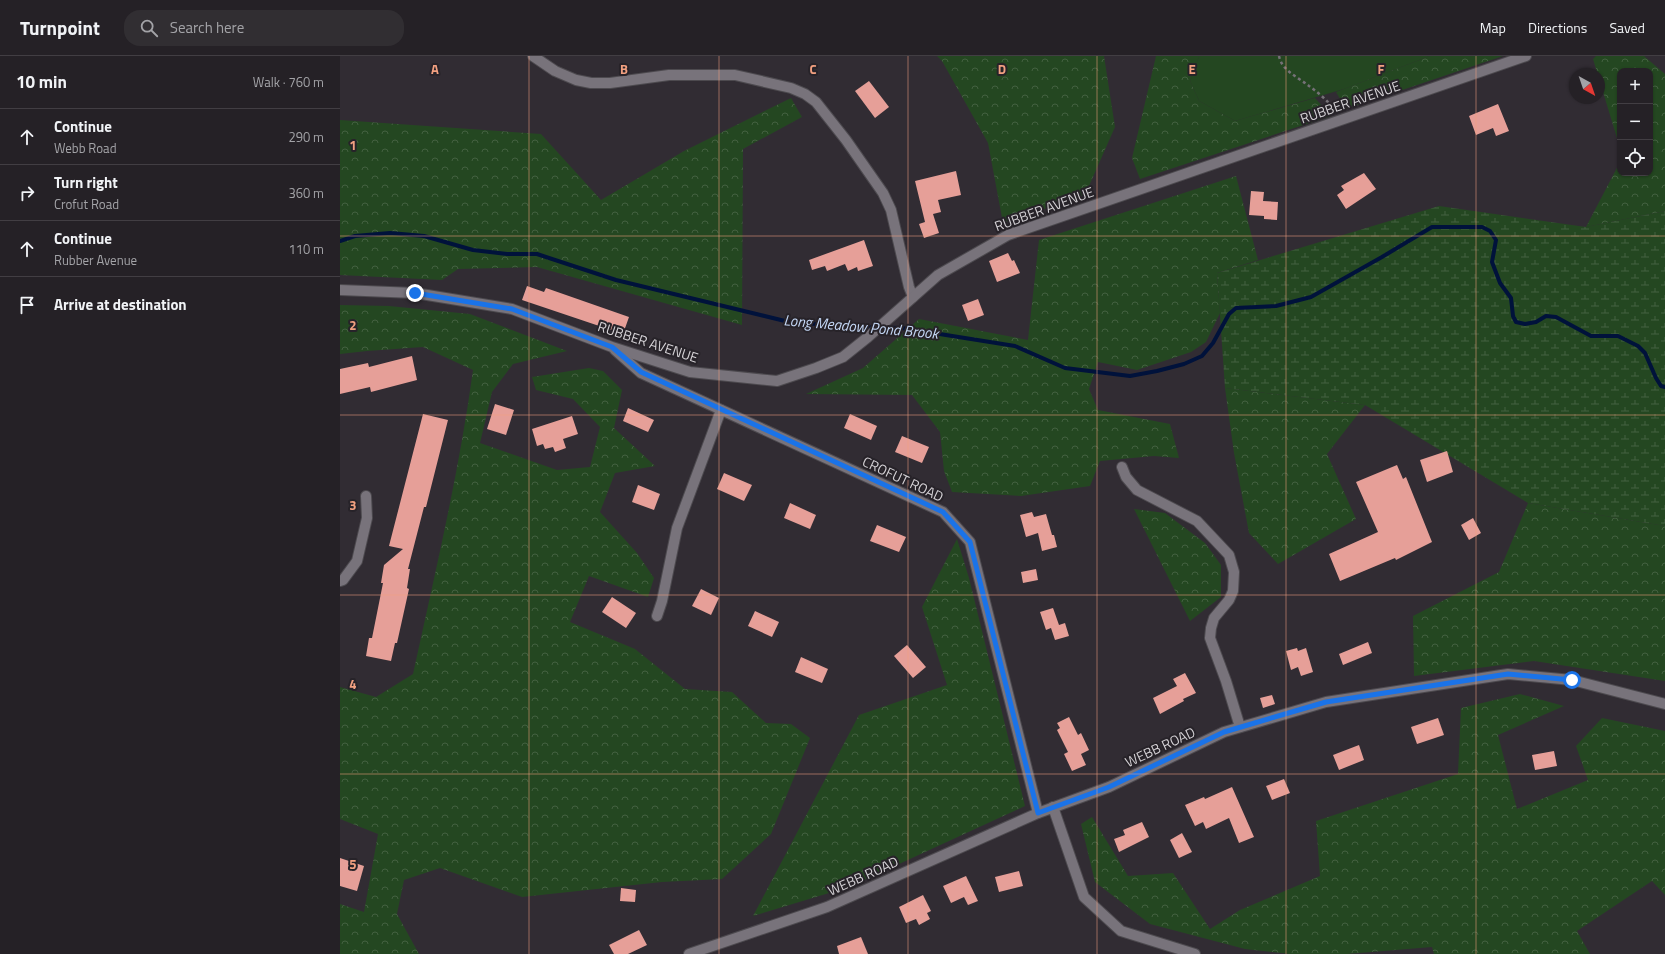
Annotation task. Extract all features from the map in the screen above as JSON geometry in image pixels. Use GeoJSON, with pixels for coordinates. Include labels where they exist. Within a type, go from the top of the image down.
{"type":"FeatureCollection","features":[{"type":"Feature","properties":{"kind":"street"},"geometry":{"type":"LineString","coordinates":[[533,56],[556,71],[576,80],[591,83],[610,83],[669,75],[735,75],[791,88],[805,94],[816,102],[846,140],[883,193],[891,210],[908,287],[913,297]]}},
{"type":"Feature","properties":{"kind":"street","name":"RUBBER AVENUE"},"geometry":{"type":"LineString","coordinates":[[340,290],[415,293],[512,309],[612,347],[690,372],[777,381],[843,357],[938,275],[1008,235],[1526,56]]}},
{"type":"Feature","properties":{"kind":"street","name":"CROFUT ROAD"},"geometry":{"type":"LineString","coordinates":[[612,347],[641,372],[943,512],[970,542],[1038,813]]}},
{"type":"Feature","properties":{"kind":"street"},"geometry":{"type":"LineString","coordinates":[[657,616],[678,528],[721,410]]}},
{"type":"Feature","properties":{"kind":"street"},"geometry":{"type":"LineString","coordinates":[[1122,467],[1126,477],[1136,490],[1197,521],[1229,555],[1234,572],[1233,591],[1229,600],[1214,618],[1210,638],[1226,681],[1240,727]]}},
{"type":"Feature","properties":{"kind":"street"},"geometry":{"type":"LineString","coordinates":[[340,581],[344,580],[357,561],[367,518],[366,496]]}},
{"type":"Feature","properties":{"kind":"street","name":"WEBB ROAD"},"geometry":{"type":"LineString","coordinates":[[689,954],[827,907],[1038,813],[1109,787],[1224,732],[1326,702],[1508,674],[1572,680],[1665,704]]}},
{"type":"Feature","properties":{"kind":"street"},"geometry":{"type":"LineString","coordinates":[[1053,807],[1084,897],[1121,932],[1195,954]]}},
{"type":"Feature","properties":{"kind":"path"},"geometry":{"type":"LineString","coordinates":[[1279,56],[1280,62],[1291,74],[1309,86],[1329,103],[1341,120]]}},
{"type":"Feature","properties":{"kind":"green space"},"geometry":{"type":"Polygon","coordinates":[[[937,56],[1104,56],[1115,127],[1085,195],[1003,223],[988,143],[942,61],[937,56]]]}},
{"type":"Feature","properties":{"kind":"green space"},"geometry":{"type":"Polygon","coordinates":[[[1156,56],[1199,56],[1190,81],[1199,101],[1235,121],[1315,98],[1331,116],[1140,179],[1132,158],[1156,56]]]}},
{"type":"Feature","properties":{"kind":"green space"},"geometry":{"type":"Polygon","coordinates":[[[1199,56],[1430,56],[1344,89],[1235,121],[1199,101],[1190,81],[1199,56]]]}},
{"type":"Feature","properties":{"kind":"green space"},"geometry":{"type":"Polygon","coordinates":[[[1430,56],[1503,56],[1346,109],[1336,92],[1430,56]]]}},
{"type":"Feature","properties":{"kind":"green space"},"geometry":{"type":"Polygon","coordinates":[[[1596,56],[1644,56],[1665,74],[1665,211],[1586,227],[1617,168],[1617,176],[1653,176],[1653,68],[1617,68],[1617,138],[1605,99],[1605,68],[1596,68],[1593,59],[1596,56]]]}},
{"type":"Feature","properties":{"kind":"green space"},"geometry":{"type":"Polygon","coordinates":[[[791,98],[802,117],[743,149],[742,325],[537,267],[458,269],[442,280],[340,275],[340,120],[541,134],[601,200],[684,151],[791,98]]]}},
{"type":"Feature","properties":{"kind":"green space"},"geometry":{"type":"Polygon","coordinates":[[[1236,176],[1258,260],[1217,273],[1220,313],[1206,342],[1191,352],[1137,370],[1098,362],[1089,389],[1098,410],[1170,424],[1179,458],[1154,456],[1100,461],[1090,486],[1021,496],[952,492],[944,471],[940,432],[912,395],[806,394],[863,368],[919,319],[1028,340],[1039,240],[1236,176]]]}},
{"type":"Feature","properties":{"kind":"green space"},"geometry":{"type":"Polygon","coordinates":[[[1439,206],[1586,227],[1665,211],[1665,526],[1528,503],[1365,405],[1225,388],[1217,273],[1439,206]]]}},
{"type":"Feature","properties":{"kind":"green space"},"geometry":{"type":"Polygon","coordinates":[[[340,305],[389,306],[470,314],[567,351],[513,364],[492,392],[480,443],[557,470],[590,467],[600,427],[573,399],[536,390],[532,377],[589,368],[603,371],[622,390],[614,428],[655,466],[615,473],[600,512],[637,553],[654,578],[648,597],[589,576],[570,622],[635,649],[685,689],[732,692],[766,723],[791,724],[810,738],[771,834],[722,879],[662,882],[522,897],[440,868],[404,880],[397,914],[419,954],[340,954],[340,904],[364,912],[378,834],[340,819],[340,687],[376,697],[413,674],[454,485],[473,370],[423,347],[340,354],[340,305]]]}},
{"type":"Feature","properties":{"kind":"green space"},"geometry":{"type":"Polygon","coordinates":[[[1225,388],[1365,405],[1327,454],[1356,519],[1278,564],[1249,533],[1234,453],[1225,388]]]}},
{"type":"Feature","properties":{"kind":"green space"},"geometry":{"type":"Polygon","coordinates":[[[1528,503],[1665,526],[1665,681],[1534,661],[1414,676],[1413,616],[1499,572],[1528,503]]]}},
{"type":"Feature","properties":{"kind":"green space"},"geometry":{"type":"Polygon","coordinates":[[[1134,509],[1165,513],[1205,543],[1221,565],[1221,597],[1190,621],[1134,509]]]}},
{"type":"Feature","properties":{"kind":"green space"},"geometry":{"type":"Polygon","coordinates":[[[957,539],[969,578],[1025,806],[849,887],[753,916],[859,715],[947,685],[922,607],[957,539]]]}},
{"type":"Feature","properties":{"kind":"green space"},"geometry":{"type":"Polygon","coordinates":[[[1520,694],[1564,706],[1498,735],[1517,809],[1588,780],[1576,746],[1602,718],[1665,731],[1665,895],[1652,881],[1577,931],[1590,954],[1434,954],[1432,947],[1347,954],[1290,954],[1245,949],[1150,924],[1095,882],[1081,824],[1092,817],[1128,876],[1173,873],[1210,929],[1240,910],[1320,876],[1316,821],[1458,774],[1461,708],[1520,694]]]}},
{"type":"Feature","properties":{"kind":"building"},"geometry":{"type":"Polygon","coordinates":[[[869,81],[889,107],[875,118],[855,91],[869,81]]]}},
{"type":"Feature","properties":{"kind":"building"},"geometry":{"type":"Polygon","coordinates":[[[1498,104],[1509,131],[1496,136],[1493,128],[1476,135],[1469,116],[1498,104]]]}},
{"type":"Feature","properties":{"kind":"building"},"geometry":{"type":"Polygon","coordinates":[[[956,171],[961,195],[938,200],[941,212],[933,214],[939,233],[924,238],[919,224],[925,222],[915,181],[956,171]]]}},
{"type":"Feature","properties":{"kind":"building"},"geometry":{"type":"Polygon","coordinates":[[[1364,173],[1376,189],[1346,209],[1337,195],[1344,190],[1341,186],[1364,173]]]}},
{"type":"Feature","properties":{"kind":"building"},"geometry":{"type":"Polygon","coordinates":[[[1251,191],[1264,192],[1263,201],[1278,202],[1277,220],[1264,219],[1264,216],[1249,215],[1251,191]]]}},
{"type":"Feature","properties":{"kind":"building"},"geometry":{"type":"Polygon","coordinates":[[[864,240],[873,266],[858,271],[857,267],[848,271],[845,264],[827,271],[825,266],[812,270],[809,260],[864,240]]]}},
{"type":"Feature","properties":{"kind":"building"},"geometry":{"type":"Polygon","coordinates":[[[1008,253],[1012,261],[1014,260],[1020,273],[997,282],[989,261],[1008,253]]]}},
{"type":"Feature","properties":{"kind":"building"},"geometry":{"type":"Polygon","coordinates":[[[527,286],[544,292],[546,288],[629,317],[623,334],[522,300],[527,286]]]}},
{"type":"Feature","properties":{"kind":"building"},"geometry":{"type":"Polygon","coordinates":[[[978,299],[984,315],[968,321],[962,305],[978,299]]]}},
{"type":"Feature","properties":{"kind":"building"},"geometry":{"type":"Polygon","coordinates":[[[412,356],[417,380],[371,392],[370,387],[340,394],[340,369],[368,363],[369,367],[412,356]]]}},
{"type":"Feature","properties":{"kind":"building"},"geometry":{"type":"Polygon","coordinates":[[[495,404],[514,410],[506,435],[487,429],[495,404]]]}},
{"type":"Feature","properties":{"kind":"building"},"geometry":{"type":"Polygon","coordinates":[[[628,408],[654,420],[648,432],[623,421],[628,408]]]}},
{"type":"Feature","properties":{"kind":"building"},"geometry":{"type":"Polygon","coordinates":[[[423,414],[448,420],[426,507],[424,507],[408,569],[410,569],[407,588],[409,589],[397,643],[395,643],[391,661],[366,656],[369,638],[372,638],[383,583],[381,583],[384,565],[403,549],[389,546],[423,414]]]}},
{"type":"Feature","properties":{"kind":"building"},"geometry":{"type":"Polygon","coordinates":[[[850,414],[877,426],[871,440],[844,428],[850,414]]]}},
{"type":"Feature","properties":{"kind":"building"},"geometry":{"type":"Polygon","coordinates":[[[572,416],[578,434],[563,439],[566,448],[555,452],[553,447],[545,449],[543,444],[537,446],[532,429],[572,416]]]}},
{"type":"Feature","properties":{"kind":"building"},"geometry":{"type":"Polygon","coordinates":[[[902,436],[929,447],[922,463],[895,452],[902,436]]]}},
{"type":"Feature","properties":{"kind":"building"},"geometry":{"type":"Polygon","coordinates":[[[1447,451],[1453,472],[1427,482],[1420,460],[1447,451]]]}},
{"type":"Feature","properties":{"kind":"building"},"geometry":{"type":"Polygon","coordinates":[[[1397,465],[1403,479],[1406,477],[1432,542],[1396,560],[1395,558],[1340,581],[1329,554],[1378,532],[1356,482],[1397,465]]]}},
{"type":"Feature","properties":{"kind":"building"},"geometry":{"type":"Polygon","coordinates":[[[724,473],[752,485],[744,501],[717,489],[724,473]]]}},
{"type":"Feature","properties":{"kind":"building"},"geometry":{"type":"Polygon","coordinates":[[[638,485],[660,494],[654,510],[632,502],[638,485]]]}},
{"type":"Feature","properties":{"kind":"building"},"geometry":{"type":"Polygon","coordinates":[[[790,503],[816,515],[810,529],[784,518],[790,503]]]}},
{"type":"Feature","properties":{"kind":"building"},"geometry":{"type":"Polygon","coordinates":[[[1032,512],[1034,517],[1046,514],[1057,547],[1042,551],[1038,533],[1026,537],[1020,515],[1032,512]]]}},
{"type":"Feature","properties":{"kind":"building"},"geometry":{"type":"Polygon","coordinates":[[[1473,518],[1481,533],[1469,540],[1461,525],[1473,518]]]}},
{"type":"Feature","properties":{"kind":"building"},"geometry":{"type":"Polygon","coordinates":[[[877,525],[906,537],[899,552],[870,541],[877,525]]]}},
{"type":"Feature","properties":{"kind":"building"},"geometry":{"type":"Polygon","coordinates":[[[1036,569],[1038,580],[1023,583],[1021,572],[1036,569]]]}},
{"type":"Feature","properties":{"kind":"building"},"geometry":{"type":"Polygon","coordinates":[[[701,589],[719,598],[711,615],[692,606],[701,589]]]}},
{"type":"Feature","properties":{"kind":"building"},"geometry":{"type":"Polygon","coordinates":[[[612,597],[636,613],[626,628],[602,612],[612,597]]]}},
{"type":"Feature","properties":{"kind":"building"},"geometry":{"type":"Polygon","coordinates":[[[1053,608],[1059,625],[1065,623],[1069,636],[1055,640],[1051,628],[1046,630],[1040,612],[1053,608]]]}},
{"type":"Feature","properties":{"kind":"building"},"geometry":{"type":"Polygon","coordinates":[[[755,611],[779,622],[772,637],[748,626],[755,611]]]}},
{"type":"Feature","properties":{"kind":"building"},"geometry":{"type":"Polygon","coordinates":[[[1368,642],[1372,653],[1343,665],[1339,654],[1368,642]]]}},
{"type":"Feature","properties":{"kind":"building"},"geometry":{"type":"Polygon","coordinates":[[[907,645],[926,667],[913,678],[894,656],[907,645]]]}},
{"type":"Feature","properties":{"kind":"building"},"geometry":{"type":"Polygon","coordinates":[[[1297,648],[1298,651],[1306,648],[1313,672],[1301,676],[1298,667],[1291,670],[1286,651],[1297,648]]]}},
{"type":"Feature","properties":{"kind":"building"},"geometry":{"type":"Polygon","coordinates":[[[801,657],[828,669],[822,683],[795,672],[801,657]]]}},
{"type":"Feature","properties":{"kind":"building"},"geometry":{"type":"Polygon","coordinates":[[[1185,673],[1196,693],[1183,699],[1184,701],[1160,714],[1153,698],[1177,686],[1173,679],[1185,673]]]}},
{"type":"Feature","properties":{"kind":"building"},"geometry":{"type":"Polygon","coordinates":[[[1272,695],[1275,704],[1263,708],[1260,698],[1272,695]]]}},
{"type":"Feature","properties":{"kind":"building"},"geometry":{"type":"Polygon","coordinates":[[[1069,717],[1078,735],[1081,733],[1089,750],[1081,754],[1086,765],[1072,771],[1064,754],[1068,752],[1057,730],[1060,728],[1057,723],[1069,717]]]}},
{"type":"Feature","properties":{"kind":"building"},"geometry":{"type":"Polygon","coordinates":[[[1438,718],[1444,735],[1417,744],[1411,727],[1438,718]]]}},
{"type":"Feature","properties":{"kind":"building"},"geometry":{"type":"Polygon","coordinates":[[[1359,745],[1364,760],[1339,770],[1333,755],[1359,745]]]}},
{"type":"Feature","properties":{"kind":"building"},"geometry":{"type":"Polygon","coordinates":[[[1554,751],[1557,766],[1535,770],[1532,755],[1554,751]]]}},
{"type":"Feature","properties":{"kind":"building"},"geometry":{"type":"Polygon","coordinates":[[[1284,779],[1290,793],[1272,800],[1266,786],[1284,779]]]}},
{"type":"Feature","properties":{"kind":"building"},"geometry":{"type":"Polygon","coordinates":[[[1232,787],[1254,837],[1239,843],[1229,818],[1206,829],[1203,822],[1195,826],[1185,805],[1204,797],[1205,799],[1232,787]]]}},
{"type":"Feature","properties":{"kind":"building"},"geometry":{"type":"Polygon","coordinates":[[[1142,822],[1149,837],[1119,852],[1114,839],[1125,835],[1123,830],[1142,822]]]}},
{"type":"Feature","properties":{"kind":"building"},"geometry":{"type":"Polygon","coordinates":[[[1182,833],[1192,852],[1179,858],[1170,840],[1182,833]]]}},
{"type":"Feature","properties":{"kind":"building"},"geometry":{"type":"Polygon","coordinates":[[[340,858],[364,866],[357,891],[340,886],[340,858]]]}},
{"type":"Feature","properties":{"kind":"building"},"geometry":{"type":"Polygon","coordinates":[[[1019,871],[1023,886],[999,892],[995,877],[1019,871]]]}},
{"type":"Feature","properties":{"kind":"building"},"geometry":{"type":"Polygon","coordinates":[[[966,876],[978,901],[968,905],[964,897],[951,903],[943,886],[966,876]]]}},
{"type":"Feature","properties":{"kind":"building"},"geometry":{"type":"Polygon","coordinates":[[[621,888],[636,890],[635,902],[620,901],[621,888]]]}},
{"type":"Feature","properties":{"kind":"building"},"geometry":{"type":"Polygon","coordinates":[[[923,895],[931,911],[927,913],[930,919],[919,925],[916,919],[906,923],[899,907],[923,895]]]}},
{"type":"Feature","properties":{"kind":"building"},"geometry":{"type":"Polygon","coordinates":[[[639,930],[647,945],[628,954],[614,954],[609,945],[639,930]]]}},
{"type":"Feature","properties":{"kind":"building"},"geometry":{"type":"Polygon","coordinates":[[[861,937],[868,954],[839,954],[837,946],[861,937]]]}},
{"type":"Feature","properties":{"kind":"waterway","name":"Long Meadow Pond Brook"},"geometry":{"type":"LineString","coordinates":[[340,241],[355,236],[390,233],[424,236],[473,250],[507,254],[537,254],[616,280],[785,321],[847,327],[902,328],[1015,346],[1065,368],[1130,376],[1184,364],[1202,356],[1213,343],[1229,314],[1236,308],[1276,306],[1311,297],[1432,227],[1482,227],[1490,231],[1496,240],[1492,262],[1500,283],[1511,298],[1513,316],[1516,322],[1525,324],[1536,322],[1546,316],[1556,317],[1591,336],[1618,336],[1638,346],[1645,353],[1656,378],[1661,386],[1665,387]]}},
{"type":"Feature","properties":{"kind":"route"},"geometry":{"type":"LineString","coordinates":[[415,293],[512,309],[612,347],[641,372],[943,512],[970,542],[1038,813],[1109,787],[1224,732],[1326,702],[1508,674],[1572,680]]}}]}
